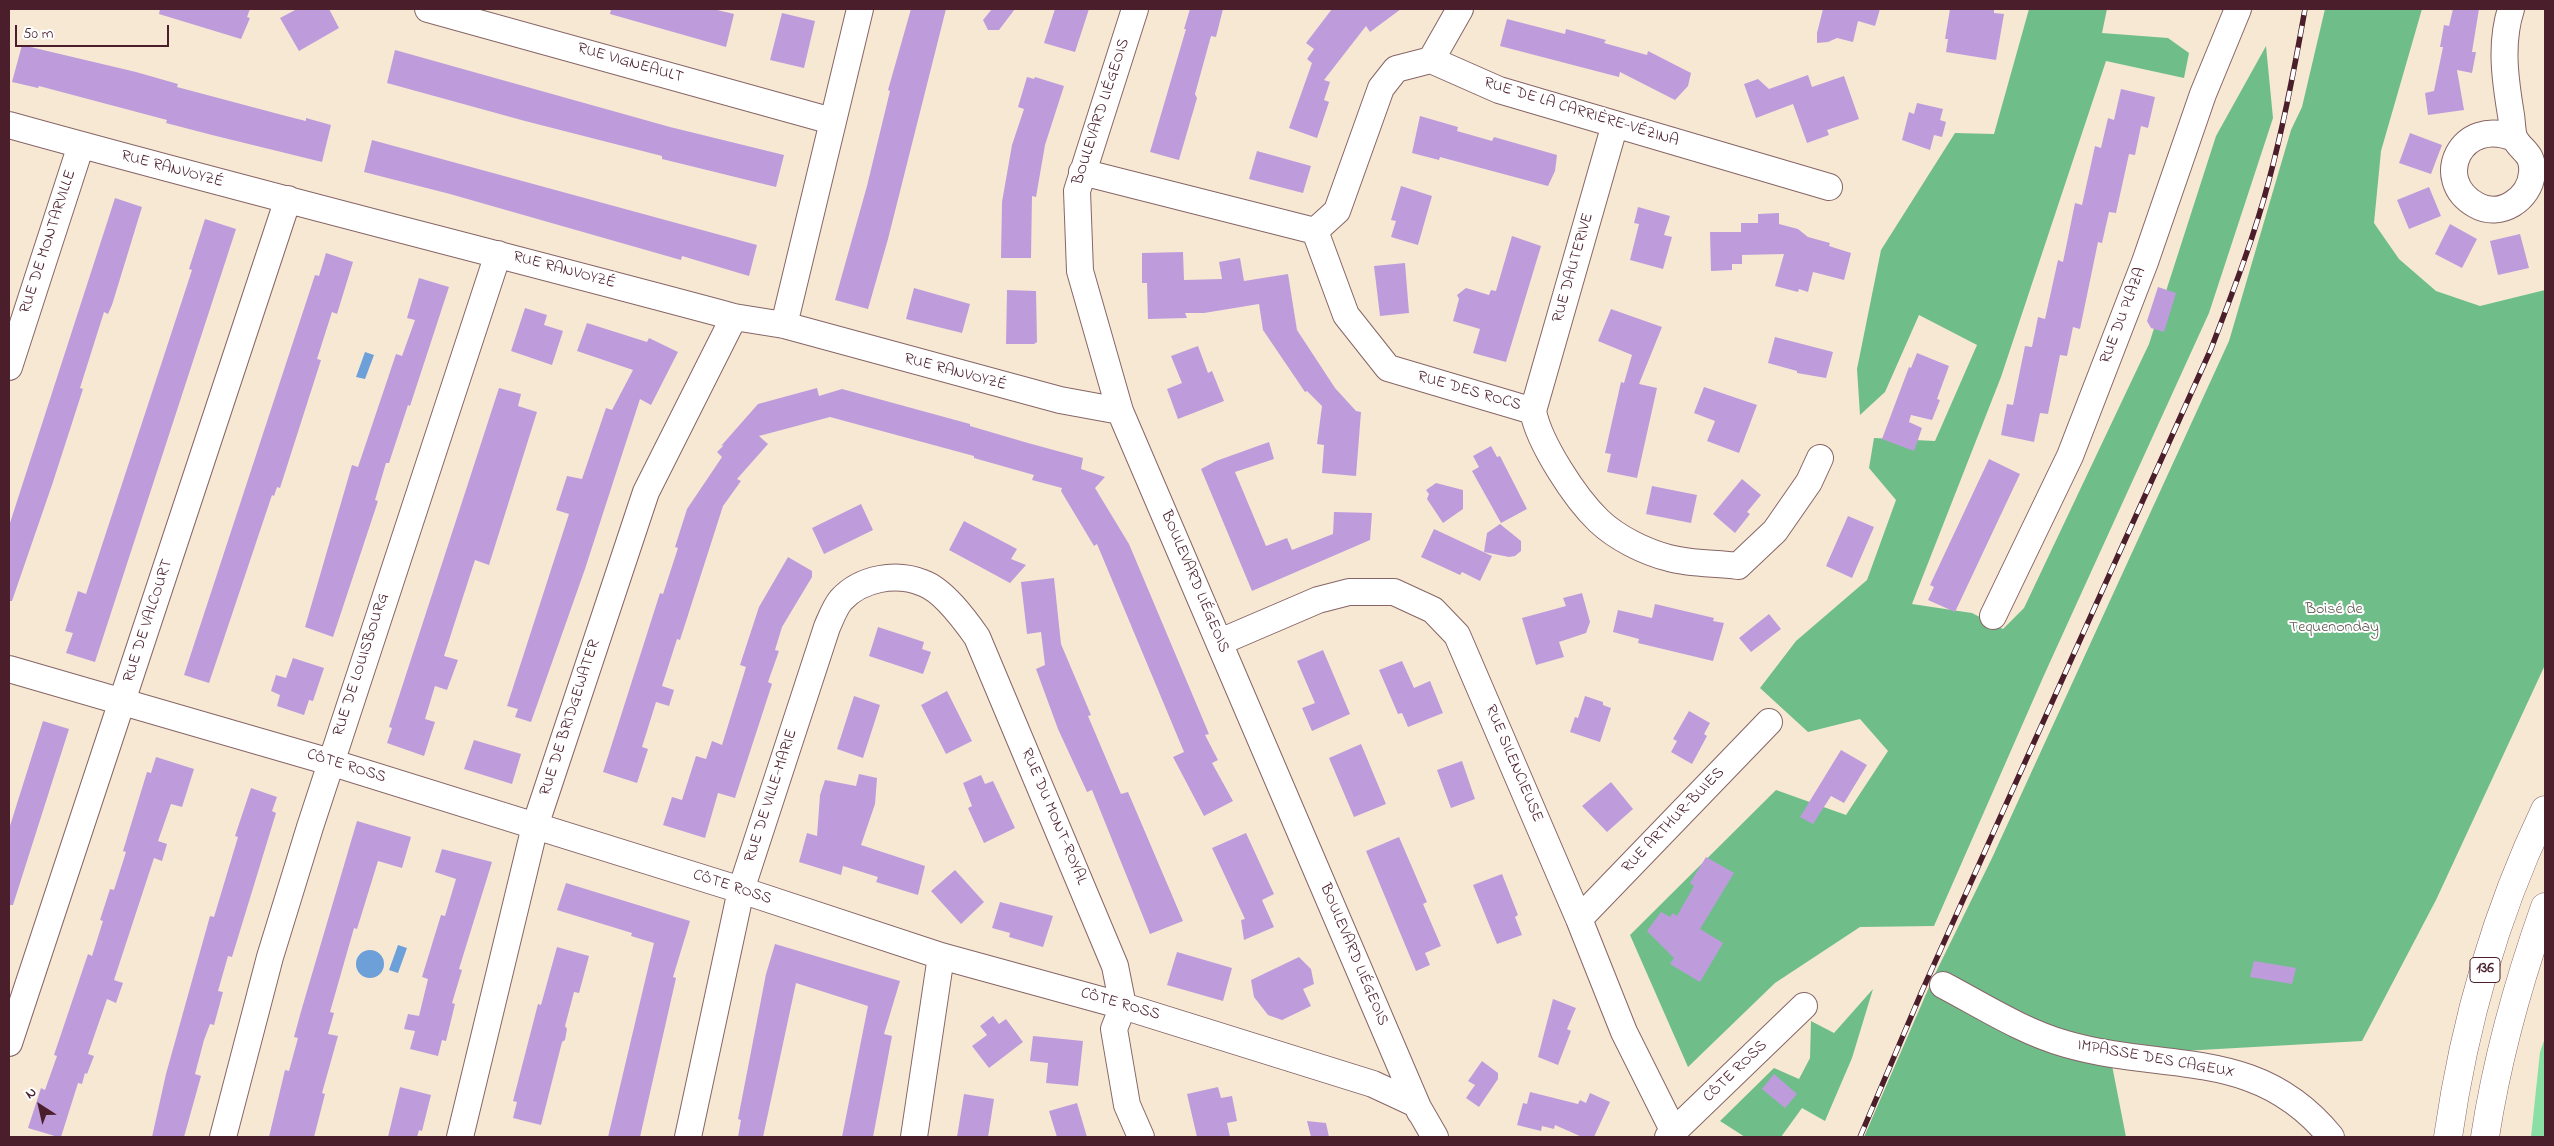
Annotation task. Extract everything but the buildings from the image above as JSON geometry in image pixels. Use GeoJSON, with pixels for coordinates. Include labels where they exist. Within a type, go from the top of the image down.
{"type":"FeatureCollection","features":[{"type":"Feature","properties":{"kind":"main road","name":"136"},"geometry":{"type":"LineString","coordinates":[[2448,1137],[2454,1096],[2480,984],[2518,870],[2545,810]]}},
{"type":"Feature","properties":{"kind":"main road","name":"136"},"geometry":{"type":"LineString","coordinates":[[2485,1137],[2492,1093],[2508,1024],[2545,907]]}},
{"type":"Feature","properties":{"kind":"street","name":"RUE VIGNEAULT"},"geometry":{"type":"LineString","coordinates":[[428,9],[832,121]]}},
{"type":"Feature","properties":{"kind":"street"},"geometry":{"type":"LineString","coordinates":[[784,325],[860,9]]}},
{"type":"Feature","properties":{"kind":"street","name":"BOULEVARD LIÉGEOIS"},"geometry":{"type":"LineString","coordinates":[[1135,9],[1077,191],[1080,271],[1120,411],[1430,1137]]}},
{"type":"Feature","properties":{"kind":"street"},"geometry":{"type":"LineString","coordinates":[[1082,172],[1315,231],[1337,211],[1381,88],[1396,68],[1431,60],[1460,9]]}},
{"type":"Feature","properties":{"kind":"street","name":"RUE DU PLAZA"},"geometry":{"type":"LineString","coordinates":[[1993,616],[2070,456],[2145,262],[2203,94],[2238,9]]}},
{"type":"Feature","properties":{"kind":"street"},"geometry":{"type":"LineString","coordinates":[[2511,9],[2508,18],[2503,65],[2529,149]]}},
{"type":"Feature","properties":{"kind":"street","name":"RUE DE LA CARRIÈRE-VÉZINA"},"geometry":{"type":"LineString","coordinates":[[1431,60],[1498,90],[1830,187]]}},
{"type":"Feature","properties":{"kind":"street","name":"RUE DAUTERIVE"},"geometry":{"type":"LineString","coordinates":[[1533,411],[1615,124]]}},
{"type":"Feature","properties":{"kind":"street","name":"RUE RANVOYZÉ"},"geometry":{"type":"LineString","coordinates":[[9,125],[248,191],[288,199],[734,317],[784,325],[1051,398],[1120,411]]}},
{"type":"Feature","properties":{"kind":"street","name":"RUE DE MONTARVILLE"},"geometry":{"type":"LineString","coordinates":[[9,367],[81,145]]}},
{"type":"Feature","properties":{"kind":"street","name":"RUE DE VALCOURT"},"geometry":{"type":"LineString","coordinates":[[9,1042],[288,199]]}},
{"type":"Feature","properties":{"kind":"street","name":"RUE DES ROCS"},"geometry":{"type":"LineString","coordinates":[[1315,231],[1346,315],[1388,368],[1533,411],[1536,425],[1564,478],[1599,522],[1630,543],[1670,559],[1738,566],[1775,531],[1809,482],[1820,458]]}},
{"type":"Feature","properties":{"kind":"street","name":"RUE DE LOUISBOURG"},"geometry":{"type":"LineString","coordinates":[[223,1137],[270,958],[330,762],[498,254]]}},
{"type":"Feature","properties":{"kind":"street","name":"RUE DE BRIDGEWATER"},"geometry":{"type":"LineString","coordinates":[[460,1137],[536,826],[646,492],[734,317]]}},
{"type":"Feature","properties":{"kind":"street","name":"RUE DU MONT-ROYAL"},"geometry":{"type":"LineString","coordinates":[[859,584],[876,580],[902,578],[924,583],[945,598],[977,637],[1115,966],[1123,1006]]}},
{"type":"Feature","properties":{"kind":"street","name":"RUE DE VILLE-MARIE"},"geometry":{"type":"LineString","coordinates":[[688,1137],[741,890],[827,627],[840,601],[859,584]]}},
{"type":"Feature","properties":{"kind":"street","name":"RUE SILENCIEUSE"},"geometry":{"type":"LineString","coordinates":[[1220,642],[1318,600],[1349,592],[1394,592],[1433,610],[1457,635],[1579,920],[1624,1032],[1671,1135]]}},
{"type":"Feature","properties":{"kind":"street","name":"CÔTE ROSS"},"geometry":{"type":"LineString","coordinates":[[9,669],[330,762],[741,890],[941,956],[1123,1006],[1373,1084],[1416,1104]]}},
{"type":"Feature","properties":{"kind":"street","name":"RUE ARTHUR-BUIES"},"geometry":{"type":"LineString","coordinates":[[1579,920],[1769,722]]}},
{"type":"Feature","properties":{"kind":"street"},"geometry":{"type":"LineString","coordinates":[[914,1137],[941,956]]}},
{"type":"Feature","properties":{"kind":"street","name":"IMPASSE DES CAGEUX"},"geometry":{"type":"LineString","coordinates":[[1943,985],[2032,1032],[2065,1044],[2110,1055],[2226,1070],[2262,1082],[2288,1096],[2331,1137]]}},
{"type":"Feature","properties":{"kind":"street"},"geometry":{"type":"LineString","coordinates":[[1123,1006],[1114,1029],[1128,1105],[1140,1137]]}},
{"type":"Feature","properties":{"kind":"street","name":"CÔTE ROSS"},"geometry":{"type":"LineString","coordinates":[[1671,1135],[1804,1006]]}},
{"type":"Feature","properties":{"kind":"street"},"geometry":{"type":"LineString","coordinates":[[1416,1104],[1435,1137]]}},
{"type":"Feature","properties":{"kind":"green space"},"geometry":{"type":"Polygon","coordinates":[[[2029,9],[2107,9],[2102,33],[2168,38],[2189,53],[2184,78],[2106,61],[2001,377],[1912,604],[1972,613],[2003,629],[2024,608],[2149,344],[2216,136],[2266,46],[2273,118],[2209,313],[2045,673],[1934,926],[1860,927],[1775,983],[1688,1067],[1630,935],[1776,790],[1846,815],[1888,751],[1860,719],[1808,732],[1760,688],[1796,641],[1867,580],[1896,500],[1869,468],[1874,438],[1935,441],[1977,345],[1919,315],[1885,392],[1860,415],[1857,369],[1881,250],[1955,133],[1994,134],[2029,9]]]}},
{"type":"Feature","properties":{"kind":"green space","name":"Boisé de Tequenonday"},"geometry":{"type":"Polygon","coordinates":[[[2325,9],[2422,9],[2381,151],[2374,223],[2399,259],[2436,291],[2480,306],[2545,290],[2545,665],[2436,900],[2362,1041],[2110,1055],[2126,1137],[1864,1137],[1933,978],[1992,858],[2229,341],[2291,130],[2302,107],[2325,9]]]}},
{"type":"Feature","properties":{"kind":"green space"},"geometry":{"type":"Polygon","coordinates":[[[1873,989],[1852,1058],[1825,1121],[1802,1108],[1781,1137],[1745,1137],[1720,1121],[1774,1068],[1799,1079],[1810,1058],[1811,1021],[1834,1033],[1873,989]]]}},
{"type":"Feature","properties":{"kind":"green space"},"geometry":{"type":"Polygon","coordinates":[[[2545,1038],[2545,1137],[2531,1137],[2540,1052],[2545,1038]]]}},
{"type":"Feature","properties":{"kind":"water"},"geometry":{"type":"Polygon","coordinates":[[[365,352],[374,355],[365,379],[356,377],[365,352]]]}},
{"type":"Feature","properties":{"kind":"water"},"geometry":{"type":"Polygon","coordinates":[[[398,945],[407,948],[398,973],[389,970],[398,945]]]}},
{"type":"Feature","properties":{"kind":"water"},"geometry":{"type":"Polygon","coordinates":[[[370,950],[380,954],[384,964],[380,974],[370,978],[360,974],[356,964],[360,954],[370,950]]]}},
{"type":"Feature","properties":{"kind":"railway"},"geometry":{"type":"LineString","coordinates":[[1860,1137],[1922,991],[2211,349],[2242,266],[2263,202],[2284,116],[2305,9]]}}]}
